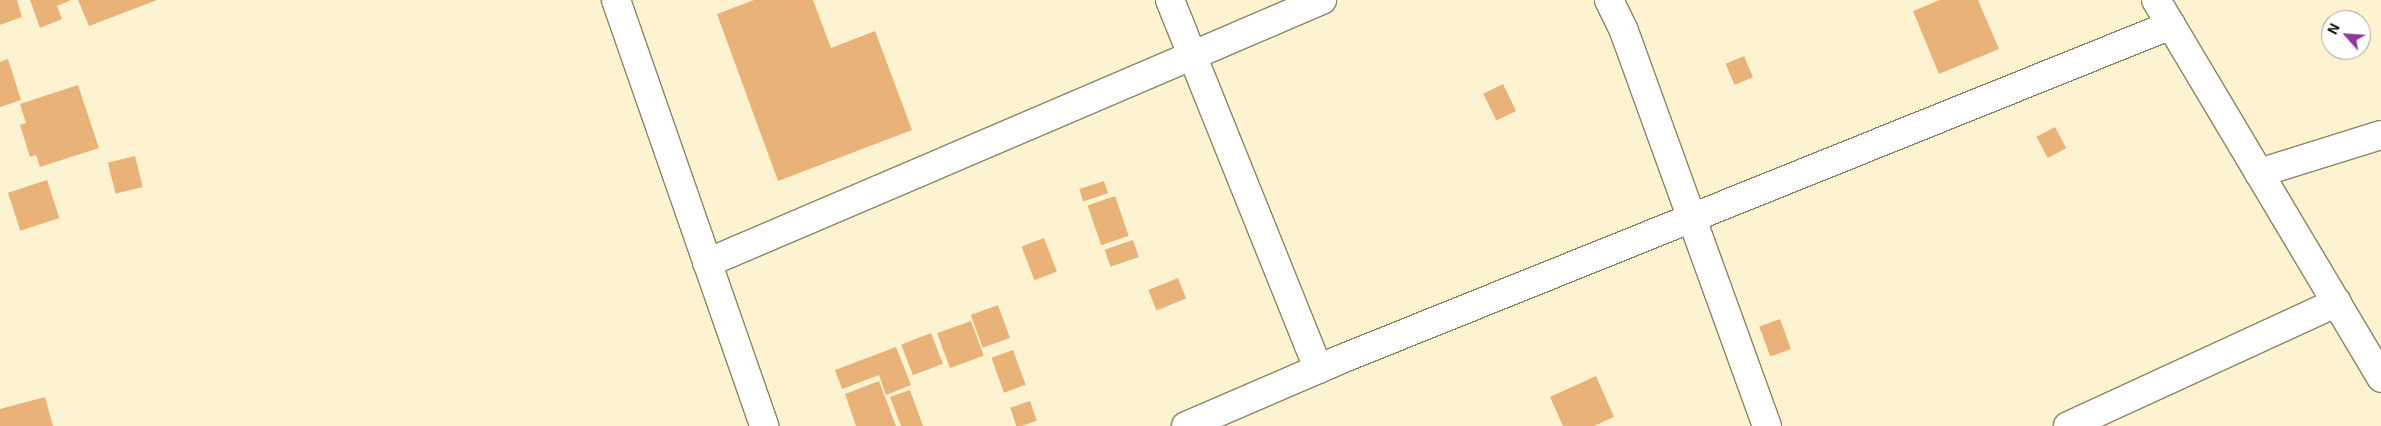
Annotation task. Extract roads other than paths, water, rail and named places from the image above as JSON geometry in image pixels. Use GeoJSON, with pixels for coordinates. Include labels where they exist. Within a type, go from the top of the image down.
{"type":"FeatureCollection","features":[{"type":"Feature","properties":{"kind":"street"},"geometry":{"type":"LineString","coordinates":[[616,0],[764,426]]}},
{"type":"Feature","properties":{"kind":"street"},"geometry":{"type":"LineString","coordinates":[[1170,0],[1194,55],[1318,369]]}},
{"type":"Feature","properties":{"kind":"street"},"geometry":{"type":"LineString","coordinates":[[707,263],[1322,0]]}},
{"type":"Feature","properties":{"kind":"street"},"geometry":{"type":"LineString","coordinates":[[1609,0],[1624,31],[1690,219],[1767,426]]}},
{"type":"Feature","properties":{"kind":"street"},"geometry":{"type":"LineString","coordinates":[[2156,0],[2381,378]]}},
{"type":"Feature","properties":{"kind":"street"},"geometry":{"type":"LineString","coordinates":[[1186,426],[1217,420],[1318,369],[2171,25]]}},
{"type":"Feature","properties":{"kind":"street"},"geometry":{"type":"LineString","coordinates":[[2259,173],[2381,135]]}},
{"type":"Feature","properties":{"kind":"street"},"geometry":{"type":"LineString","coordinates":[[2068,426],[2337,302]]}}]}
